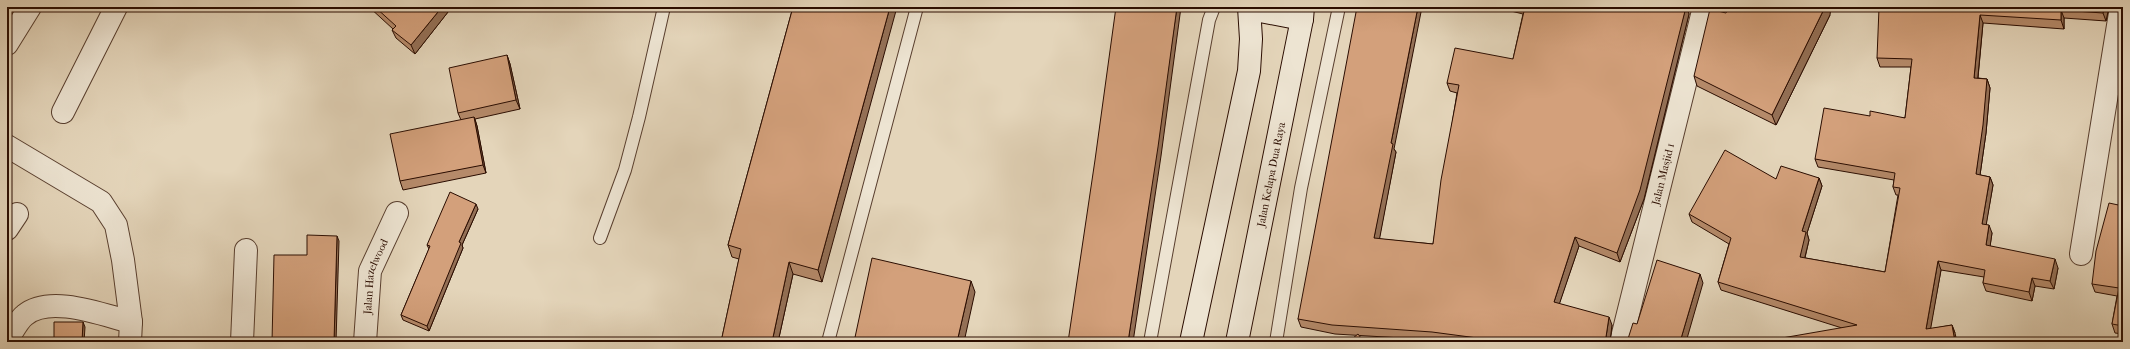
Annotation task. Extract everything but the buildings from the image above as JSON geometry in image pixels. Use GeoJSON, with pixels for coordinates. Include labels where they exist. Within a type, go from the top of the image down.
{"type":"FeatureCollection","features":[{"type":"Feature","properties":{"kind":"street"},"geometry":{"type":"LineString","coordinates":[[63,112],[116,7]]}},
{"type":"Feature","properties":{"kind":"street","name":"Jalan Masjid 1"},"geometry":{"type":"LineString","coordinates":[[1621,342],[1704,7]]}},
{"type":"Feature","properties":{"kind":"street"},"geometry":{"type":"LineString","coordinates":[[2081,254],[2121,7]]}},
{"type":"Feature","properties":{"kind":"street"},"geometry":{"type":"LineString","coordinates":[[1191,342],[1249,71],[1251,39],[1250,8],[1303,13]]}},
{"type":"Feature","properties":{"kind":"street","name":"Jalan Kelapa Dua Raya"},"geometry":{"type":"LineString","coordinates":[[1238,342],[1303,13]]}},
{"type":"Feature","properties":{"kind":"street"},"geometry":{"type":"LineString","coordinates":[[7,44],[19,15]]}},
{"type":"Feature","properties":{"kind":"street"},"geometry":{"type":"LineString","coordinates":[[7,146],[101,202],[116,225],[123,260],[130,332],[70,307],[40,307],[24,315],[7,340]]}},
{"type":"Feature","properties":{"kind":"street","name":"Jalan Hazelwood"},"geometry":{"type":"LineString","coordinates":[[365,342],[370,271],[397,213]]}},
{"type":"Feature","properties":{"kind":"street"},"geometry":{"type":"LineString","coordinates":[[242,342],[246,250]]}},
{"type":"Feature","properties":{"kind":"lane"},"geometry":{"type":"LineString","coordinates":[[600,238],[625,170],[639,117],[664,7]]}},
{"type":"Feature","properties":{"kind":"lane"},"geometry":{"type":"LineString","coordinates":[[828,342],[917,7]]}},
{"type":"Feature","properties":{"kind":"lane"},"geometry":{"type":"LineString","coordinates":[[1150,342],[1209,20],[1214,7]]}},
{"type":"Feature","properties":{"kind":"lane"},"geometry":{"type":"LineString","coordinates":[[1276,342],[1301,188],[1339,7]]}}]}
